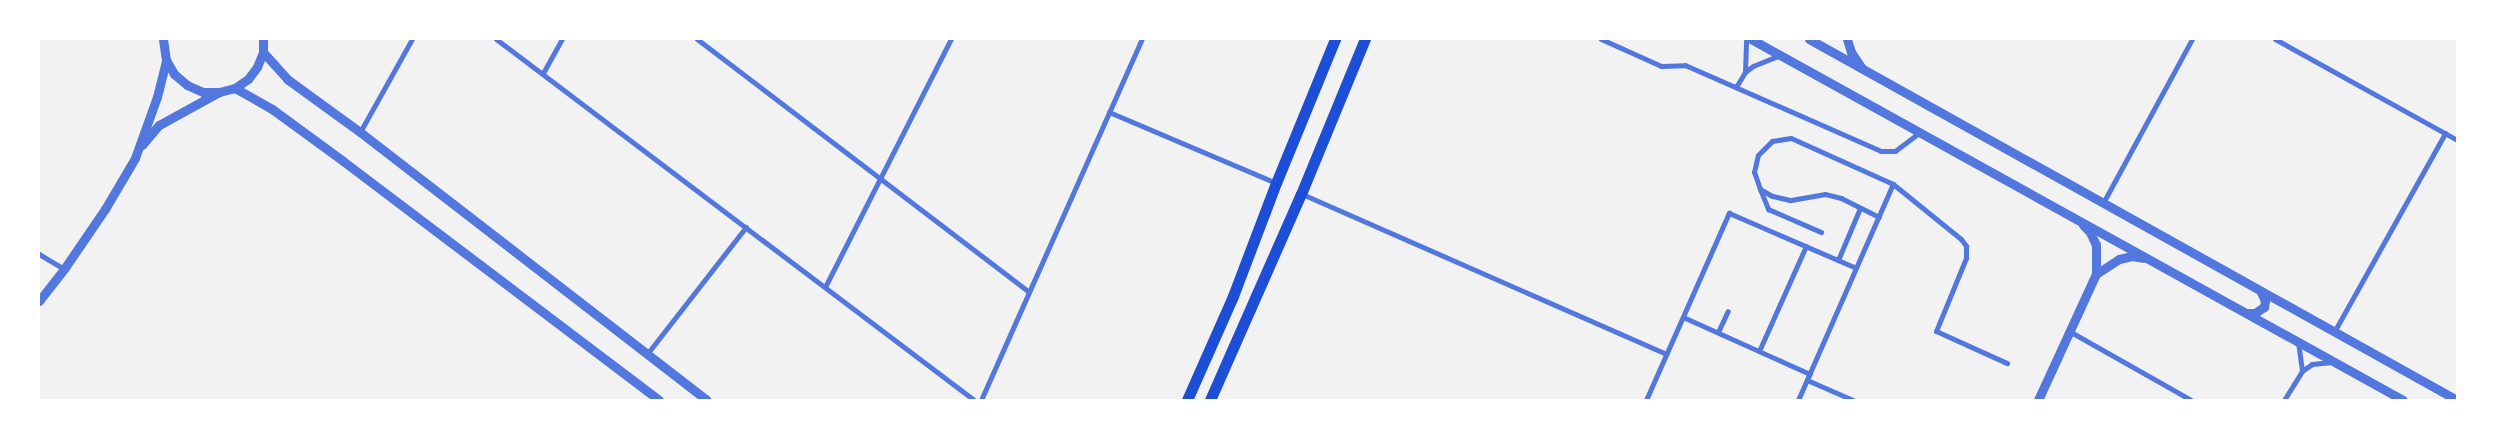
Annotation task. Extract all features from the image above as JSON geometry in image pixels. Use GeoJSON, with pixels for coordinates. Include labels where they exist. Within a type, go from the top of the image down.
{"type":"FeatureCollection","features":[{"type":"Feature","properties":{"kind":"main road"},"geometry":{"type":"LineString","coordinates":[[1187,400],[1233,296],[1276,183],[1335,39]]}},
{"type":"Feature","properties":{"kind":"main road"},"geometry":{"type":"LineString","coordinates":[[1210,400],[1301,194],[1365,39]]}},
{"type":"Feature","properties":{"kind":"street"},"geometry":{"type":"LineString","coordinates":[[139,149],[157,97],[166,60],[164,39]]}},
{"type":"Feature","properties":{"kind":"street"},"geometry":{"type":"LineString","coordinates":[[39,301],[64,269],[105,209],[139,149],[159,125],[219,92],[234,88],[248,79],[257,67],[263,52],[263,39]]}},
{"type":"Feature","properties":{"kind":"street"},"geometry":{"type":"LineString","coordinates":[[360,132],[412,39]]}},
{"type":"Feature","properties":{"kind":"street"},"geometry":{"type":"LineString","coordinates":[[496,39],[974,400]]}},
{"type":"Feature","properties":{"kind":"street"},"geometry":{"type":"LineString","coordinates":[[543,74],[562,39]]}},
{"type":"Feature","properties":{"kind":"street"},"geometry":{"type":"LineString","coordinates":[[697,39],[1029,292]]}},
{"type":"Feature","properties":{"kind":"street"},"geometry":{"type":"LineString","coordinates":[[825,287],[951,39]]}},
{"type":"Feature","properties":{"kind":"street"},"geometry":{"type":"LineString","coordinates":[[981,400],[1142,39]]}},
{"type":"Feature","properties":{"kind":"street"},"geometry":{"type":"LineString","coordinates":[[1602,39],[1661,66],[1685,65],[1881,151],[1895,151],[1920,132]]}},
{"type":"Feature","properties":{"kind":"street"},"geometry":{"type":"LineString","coordinates":[[1745,72],[1746,39]]}},
{"type":"Feature","properties":{"kind":"street"},"geometry":{"type":"LineString","coordinates":[[1751,39],[2403,400]]}},
{"type":"Feature","properties":{"kind":"street"},"geometry":{"type":"LineString","coordinates":[[1810,39],[1919,98],[2103,204],[2457,400]]}},
{"type":"Feature","properties":{"kind":"street"},"geometry":{"type":"LineString","coordinates":[[1847,39],[1851,52],[1863,69]]}},
{"type":"Feature","properties":{"kind":"street"},"geometry":{"type":"LineString","coordinates":[[2103,204],[2192,39]]}},
{"type":"Feature","properties":{"kind":"street"},"geometry":{"type":"LineString","coordinates":[[2275,39],[2457,140]]}},
{"type":"Feature","properties":{"kind":"street"},"geometry":{"type":"LineString","coordinates":[[263,52],[287,79],[360,132],[707,400]]}},
{"type":"Feature","properties":{"kind":"street"},"geometry":{"type":"LineString","coordinates":[[1736,87],[1745,72],[1762,60],[1780,55]]}},
{"type":"Feature","properties":{"kind":"street"},"geometry":{"type":"LineString","coordinates":[[166,60],[174,74],[187,85],[203,92],[219,92]]}},
{"type":"Feature","properties":{"kind":"street"},"geometry":{"type":"LineString","coordinates":[[234,88],[272,109],[659,400]]}},
{"type":"Feature","properties":{"kind":"street"},"geometry":{"type":"LineString","coordinates":[[1109,112],[1276,183]]}},
{"type":"Feature","properties":{"kind":"street"},"geometry":{"type":"LineString","coordinates":[[2334,332],[2445,133]]}},
{"type":"Feature","properties":{"kind":"street"},"geometry":{"type":"LineString","coordinates":[[1822,232],[1768,209],[1754,172],[1758,154],[1772,141],[1791,138],[1893,184],[1961,239],[1966,246],[1963,270],[1936,331],[2007,363]]}},
{"type":"Feature","properties":{"kind":"street"},"geometry":{"type":"LineString","coordinates":[[1798,400],[1893,184]]}},
{"type":"Feature","properties":{"kind":"street"},"geometry":{"type":"LineString","coordinates":[[1760,189],[1772,196],[1790,200],[1825,194],[1841,198],[1879,217]]}},
{"type":"Feature","properties":{"kind":"street"},"geometry":{"type":"LineString","coordinates":[[1301,194],[1666,354]]}},
{"type":"Feature","properties":{"kind":"street"},"geometry":{"type":"LineString","coordinates":[[1838,260],[1860,208]]}},
{"type":"Feature","properties":{"kind":"street"},"geometry":{"type":"LineString","coordinates":[[1646,400],[1729,213],[1856,268]]}},
{"type":"Feature","properties":{"kind":"street"},"geometry":{"type":"LineString","coordinates":[[2038,400],[2096,274],[2096,245],[2090,232],[2076,218]]}},
{"type":"Feature","properties":{"kind":"street"},"geometry":{"type":"LineString","coordinates":[[647,354],[746,227]]}},
{"type":"Feature","properties":{"kind":"street"},"geometry":{"type":"LineString","coordinates":[[1759,351],[1806,246]]}},
{"type":"Feature","properties":{"kind":"street"},"geometry":{"type":"LineString","coordinates":[[39,254],[64,269]]}},
{"type":"Feature","properties":{"kind":"street"},"geometry":{"type":"LineString","coordinates":[[2096,274],[2118,259],[2132,256],[2151,260]]}},
{"type":"Feature","properties":{"kind":"street"},"geometry":{"type":"LineString","coordinates":[[2246,313],[2255,313],[2264,307],[2265,301],[2261,292]]}},
{"type":"Feature","properties":{"kind":"street"},"geometry":{"type":"LineString","coordinates":[[1718,332],[1728,310]]}},
{"type":"Feature","properties":{"kind":"street"},"geometry":{"type":"LineString","coordinates":[[1683,317],[1810,374]]}},
{"type":"Feature","properties":{"kind":"street"},"geometry":{"type":"LineString","coordinates":[[2069,331],[2191,400]]}},
{"type":"Feature","properties":{"kind":"street"},"geometry":{"type":"LineString","coordinates":[[2298,342],[2302,371]]}},
{"type":"Feature","properties":{"kind":"street"},"geometry":{"type":"LineString","coordinates":[[2284,400],[2302,371],[2312,364],[2334,362]]}},
{"type":"Feature","properties":{"kind":"street"},"geometry":{"type":"LineString","coordinates":[[1807,380],[1853,400]]}}]}
